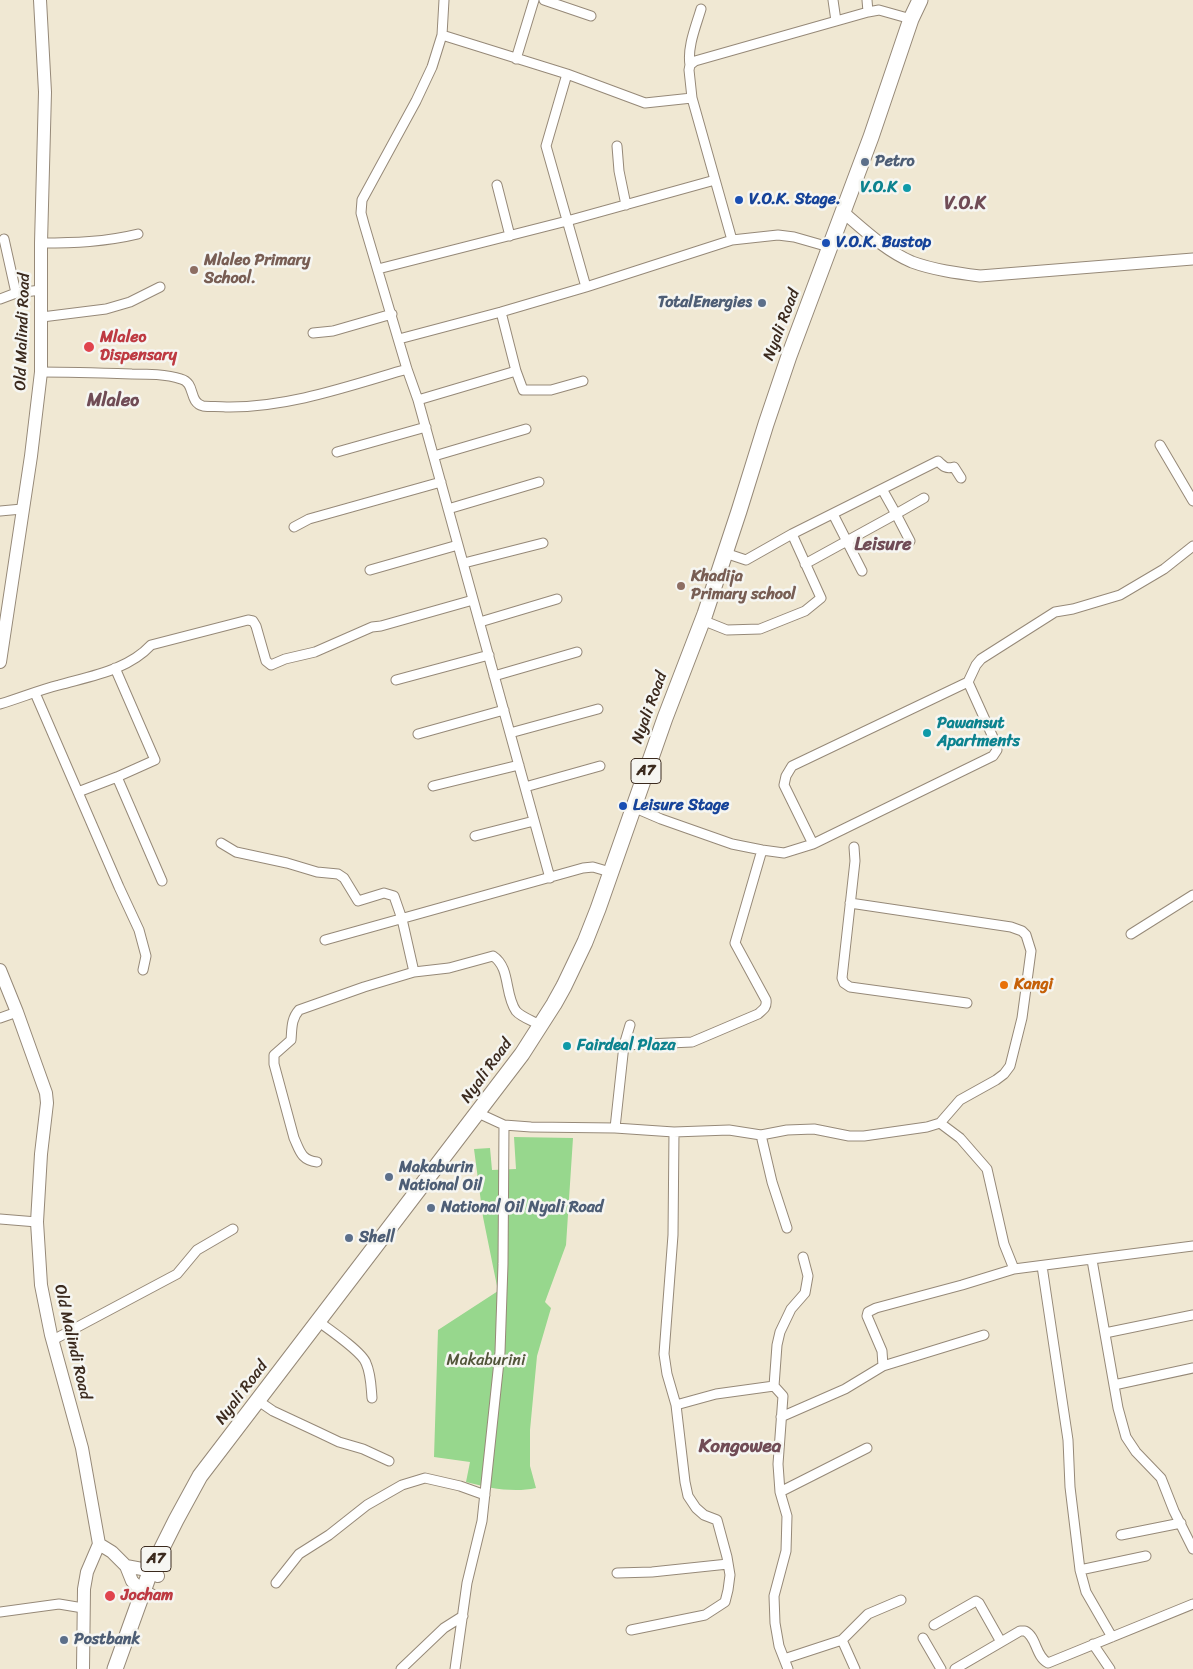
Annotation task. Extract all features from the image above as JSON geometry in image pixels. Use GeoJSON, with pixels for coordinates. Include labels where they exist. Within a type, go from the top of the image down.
{"type":"FeatureCollection","features":[{"type":"Feature","properties":{"kind":"highway","name":"Nyali Road"},"geometry":{"type":"LineString","coordinates":[[115,1669],[131,1626],[154,1574],[215,1458],[257,1400],[319,1322],[353,1273],[522,1054],[554,1004],[575,965],[598,910],[633,807],[702,620],[781,378],[920,0]]}},
{"type":"Feature","properties":{"kind":"highway","name":"Nyali Road"},"geometry":{"type":"LineString","coordinates":[[125,1669],[146,1593]]}},
{"type":"Feature","properties":{"kind":"main road","name":"Old Malindi Road"},"geometry":{"type":"LineString","coordinates":[[0,662],[31,456],[41,372],[44,92],[40,0]]}},
{"type":"Feature","properties":{"kind":"main road","name":"Old Malindi Road"},"geometry":{"type":"LineString","coordinates":[[1,975],[18,1012],[46,1093],[47,1103],[41,1154],[37,1222],[41,1285],[53,1340],[82,1448],[99,1544]]}},
{"type":"Feature","properties":{"kind":"main road"},"geometry":{"type":"LineString","coordinates":[[83,1669],[83,1608],[86,1572],[99,1544],[112,1552],[126,1566],[130,1578],[146,1593]]}},
{"type":"Feature","properties":{"kind":"main road"},"geometry":{"type":"LineString","coordinates":[[126,1566],[134,1566],[154,1574]]}},
{"type":"Feature","properties":{"kind":"street"},"geometry":{"type":"LineString","coordinates":[[444,0],[442,34],[432,67],[416,101],[362,200],[361,213],[426,427],[550,878]]}},
{"type":"Feature","properties":{"kind":"street"},"geometry":{"type":"LineString","coordinates":[[516,59],[534,0]]}},
{"type":"Feature","properties":{"kind":"street"},"geometry":{"type":"LineString","coordinates":[[544,0],[591,16]]}},
{"type":"Feature","properties":{"kind":"street"},"geometry":{"type":"LineString","coordinates":[[833,0],[836,21]]}},
{"type":"Feature","properties":{"kind":"street"},"geometry":{"type":"LineString","coordinates":[[867,0],[868,12]]}},
{"type":"Feature","properties":{"kind":"street"},"geometry":{"type":"LineString","coordinates":[[701,9],[689,57],[692,98],[732,240]]}},
{"type":"Feature","properties":{"kind":"street"},"geometry":{"type":"LineString","coordinates":[[690,65],[695,61],[868,12],[879,10],[912,19]]}},
{"type":"Feature","properties":{"kind":"street"},"geometry":{"type":"LineString","coordinates":[[442,34],[567,74],[645,103],[692,98]]}},
{"type":"Feature","properties":{"kind":"street"},"geometry":{"type":"LineString","coordinates":[[567,74],[546,146],[586,287]]}},
{"type":"Feature","properties":{"kind":"street"},"geometry":{"type":"LineString","coordinates":[[617,146],[619,171],[626,205]]}},
{"type":"Feature","properties":{"kind":"street"},"geometry":{"type":"LineString","coordinates":[[378,269],[567,221],[715,180]]}},
{"type":"Feature","properties":{"kind":"street"},"geometry":{"type":"LineString","coordinates":[[497,185],[510,236]]}},
{"type":"Feature","properties":{"kind":"street"},"geometry":{"type":"LineString","coordinates":[[843,212],[875,239],[910,261],[932,268],[980,276],[1193,259]]}},
{"type":"Feature","properties":{"kind":"street"},"geometry":{"type":"LineString","coordinates":[[41,243],[85,243],[114,240],[138,234]]}},
{"type":"Feature","properties":{"kind":"street"},"geometry":{"type":"LineString","coordinates":[[399,339],[586,287],[732,240],[778,235],[794,237],[829,247]]}},
{"type":"Feature","properties":{"kind":"street"},"geometry":{"type":"LineString","coordinates":[[4,239],[16,293]]}},
{"type":"Feature","properties":{"kind":"street"},"geometry":{"type":"LineString","coordinates":[[42,317],[106,309],[130,302],[160,287]]}},
{"type":"Feature","properties":{"kind":"street"},"geometry":{"type":"LineString","coordinates":[[0,299],[16,293],[41,290]]}},
{"type":"Feature","properties":{"kind":"street"},"geometry":{"type":"LineString","coordinates":[[501,312],[516,371],[523,390],[551,390],[583,381]]}},
{"type":"Feature","properties":{"kind":"street"},"geometry":{"type":"LineString","coordinates":[[313,333],[333,331],[392,314]]}},
{"type":"Feature","properties":{"kind":"street"},"geometry":{"type":"LineString","coordinates":[[41,372],[157,375],[182,379],[190,385],[194,401],[197,403],[204,406],[241,407],[324,393],[407,369]]}},
{"type":"Feature","properties":{"kind":"street"},"geometry":{"type":"LineString","coordinates":[[418,400],[516,371]]}},
{"type":"Feature","properties":{"kind":"street"},"geometry":{"type":"LineString","coordinates":[[337,452],[426,427]]}},
{"type":"Feature","properties":{"kind":"street"},"geometry":{"type":"LineString","coordinates":[[434,456],[526,428]]}},
{"type":"Feature","properties":{"kind":"street"},"geometry":{"type":"LineString","coordinates":[[1160,445],[1193,501]]}},
{"type":"Feature","properties":{"kind":"street"},"geometry":{"type":"LineString","coordinates":[[725,554],[746,560],[792,534],[938,461],[948,469],[954,467],[961,478]]}},
{"type":"Feature","properties":{"kind":"street"},"geometry":{"type":"LineString","coordinates":[[294,527],[309,519],[441,482]]}},
{"type":"Feature","properties":{"kind":"street"},"geometry":{"type":"LineString","coordinates":[[448,509],[539,482]]}},
{"type":"Feature","properties":{"kind":"street"},"geometry":{"type":"LineString","coordinates":[[882,489],[910,541]]}},
{"type":"Feature","properties":{"kind":"street"},"geometry":{"type":"LineString","coordinates":[[805,564],[924,498]]}},
{"type":"Feature","properties":{"kind":"street"},"geometry":{"type":"LineString","coordinates":[[0,511],[22,509]]}},
{"type":"Feature","properties":{"kind":"street"},"geometry":{"type":"LineString","coordinates":[[833,514],[862,571]]}},
{"type":"Feature","properties":{"kind":"street"},"geometry":{"type":"LineString","coordinates":[[702,620],[727,630],[760,629],[805,611],[822,598],[792,534]]}},
{"type":"Feature","properties":{"kind":"street"},"geometry":{"type":"LineString","coordinates":[[464,563],[543,543]]}},
{"type":"Feature","properties":{"kind":"street"},"geometry":{"type":"LineString","coordinates":[[370,570],[458,545]]}},
{"type":"Feature","properties":{"kind":"street"},"geometry":{"type":"LineString","coordinates":[[813,844],[784,785],[786,776],[792,766],[968,682],[981,659],[1055,612],[1073,609],[1120,595],[1164,569],[1193,546]]}},
{"type":"Feature","properties":{"kind":"street"},"geometry":{"type":"LineString","coordinates":[[480,622],[557,599]]}},
{"type":"Feature","properties":{"kind":"street"},"geometry":{"type":"LineString","coordinates":[[0,704],[64,683],[88,678],[141,655],[151,646],[248,620],[253,621],[256,626],[266,661],[272,665],[315,652],[372,627],[474,600]]}},
{"type":"Feature","properties":{"kind":"street"},"geometry":{"type":"LineString","coordinates":[[494,676],[577,652]]}},
{"type":"Feature","properties":{"kind":"street"},"geometry":{"type":"LineString","coordinates":[[396,680],[489,655]]}},
{"type":"Feature","properties":{"kind":"street"},"geometry":{"type":"LineString","coordinates":[[78,792],[155,760],[114,668]]}},
{"type":"Feature","properties":{"kind":"street"},"geometry":{"type":"LineString","coordinates":[[633,807],[732,844],[784,853],[813,844],[993,756],[996,744],[968,682]]}},
{"type":"Feature","properties":{"kind":"street"},"geometry":{"type":"LineString","coordinates":[[35,693],[118,887],[139,930],[146,956],[142,970]]}},
{"type":"Feature","properties":{"kind":"street"},"geometry":{"type":"LineString","coordinates":[[510,733],[598,709]]}},
{"type":"Feature","properties":{"kind":"street"},"geometry":{"type":"LineString","coordinates":[[418,734],[504,710]]}},
{"type":"Feature","properties":{"kind":"street"},"geometry":{"type":"LineString","coordinates":[[433,786],[519,765]]}},
{"type":"Feature","properties":{"kind":"street"},"geometry":{"type":"LineString","coordinates":[[525,788],[600,766]]}},
{"type":"Feature","properties":{"kind":"street"},"geometry":{"type":"LineString","coordinates":[[118,777],[162,881]]}},
{"type":"Feature","properties":{"kind":"street"},"geometry":{"type":"LineString","coordinates":[[475,836],[534,821]]}},
{"type":"Feature","properties":{"kind":"street"},"geometry":{"type":"LineString","coordinates":[[220,843],[236,852],[287,863],[317,872],[338,874],[344,878],[358,901],[384,893],[394,896],[402,919],[414,972]]}},
{"type":"Feature","properties":{"kind":"street"},"geometry":{"type":"LineString","coordinates":[[854,847],[855,861],[842,978],[844,983],[850,987],[967,1003]]}},
{"type":"Feature","properties":{"kind":"street"},"geometry":{"type":"LineString","coordinates":[[624,1045],[692,1042],[758,1014],[765,1008],[766,1000],[735,943],[762,850]]}},
{"type":"Feature","properties":{"kind":"street"},"geometry":{"type":"LineString","coordinates":[[325,940],[583,868],[593,867],[610,872]]}},
{"type":"Feature","properties":{"kind":"street"},"geometry":{"type":"LineString","coordinates":[[1131,934],[1193,895]]}},
{"type":"Feature","properties":{"kind":"street"},"geometry":{"type":"LineString","coordinates":[[478,1113],[504,1124],[531,1127],[616,1128],[674,1132],[729,1130],[761,1135],[786,1130],[814,1129],[849,1136],[864,1136],[927,1127],[940,1123],[960,1100],[996,1080],[1010,1066],[1022,1018],[1031,950],[1029,941],[1022,931],[1011,927],[850,903]]}},
{"type":"Feature","properties":{"kind":"street"},"geometry":{"type":"LineString","coordinates":[[317,1162],[309,1161],[303,1157],[294,1138],[274,1064],[274,1055],[291,1040],[294,1015],[298,1010],[414,972],[449,968],[493,956],[499,960],[503,968],[517,1012],[540,1025]]}},
{"type":"Feature","properties":{"kind":"street"},"geometry":{"type":"LineString","coordinates":[[0,1018],[18,1012]]}},
{"type":"Feature","properties":{"kind":"street"},"geometry":{"type":"LineString","coordinates":[[616,1128],[624,1045],[630,1024]]}},
{"type":"Feature","properties":{"kind":"street"},"geometry":{"type":"LineString","coordinates":[[940,1123],[960,1138],[987,1169],[1004,1244],[1014,1269]]}},
{"type":"Feature","properties":{"kind":"street"},"geometry":{"type":"LineString","coordinates":[[456,1669],[467,1583],[482,1521],[494,1418],[502,1312],[504,1124]]}},
{"type":"Feature","properties":{"kind":"street"},"geometry":{"type":"LineString","coordinates":[[631,1630],[705,1615],[718,1608],[725,1602],[730,1575],[717,1520],[704,1515],[696,1508],[688,1496],[676,1405],[667,1374],[664,1354],[673,1235],[674,1132]]}},
{"type":"Feature","properties":{"kind":"street"},"geometry":{"type":"LineString","coordinates":[[761,1135],[772,1182],[787,1228]]}},
{"type":"Feature","properties":{"kind":"street"},"geometry":{"type":"LineString","coordinates":[[0,1219],[37,1222]]}},
{"type":"Feature","properties":{"kind":"street"},"geometry":{"type":"LineString","coordinates":[[53,1340],[176,1274],[197,1250],[232,1229]]}},
{"type":"Feature","properties":{"kind":"street"},"geometry":{"type":"LineString","coordinates":[[883,1366],[882,1351],[867,1316],[868,1312],[876,1308],[953,1288],[1014,1269],[1193,1246]]}},
{"type":"Feature","properties":{"kind":"street"},"geometry":{"type":"LineString","coordinates":[[788,1669],[779,1646],[775,1623],[774,1596],[786,1551],[787,1516],[780,1492],[778,1464],[783,1396],[774,1386],[777,1345],[780,1332],[791,1308],[805,1293],[808,1276],[803,1257]]}},
{"type":"Feature","properties":{"kind":"street"},"geometry":{"type":"LineString","coordinates":[[1092,1260],[1114,1385],[1126,1437],[1136,1452],[1161,1478],[1193,1549]]}},
{"type":"Feature","properties":{"kind":"street"},"geometry":{"type":"LineString","coordinates":[[1042,1266],[1068,1440],[1070,1487],[1080,1570],[1086,1592],[1112,1637]]}},
{"type":"Feature","properties":{"kind":"street"},"geometry":{"type":"LineString","coordinates":[[1105,1334],[1193,1315]]}},
{"type":"Feature","properties":{"kind":"street"},"geometry":{"type":"LineString","coordinates":[[319,1322],[360,1354],[366,1361],[370,1374],[372,1398]]}},
{"type":"Feature","properties":{"kind":"street"},"geometry":{"type":"LineString","coordinates":[[781,1417],[845,1389],[883,1366],[984,1335]]}},
{"type":"Feature","properties":{"kind":"street"},"geometry":{"type":"LineString","coordinates":[[1114,1385],[1193,1368]]}},
{"type":"Feature","properties":{"kind":"street"},"geometry":{"type":"LineString","coordinates":[[676,1405],[716,1394],[774,1386]]}},
{"type":"Feature","properties":{"kind":"street"},"geometry":{"type":"LineString","coordinates":[[257,1400],[273,1410],[339,1442],[363,1449],[390,1462]]}},
{"type":"Feature","properties":{"kind":"street"},"geometry":{"type":"LineString","coordinates":[[780,1492],[868,1448]]}},
{"type":"Feature","properties":{"kind":"street"},"geometry":{"type":"LineString","coordinates":[[276,1583],[298,1554],[329,1535],[367,1505],[402,1485],[425,1478],[460,1486],[485,1495]]}},
{"type":"Feature","properties":{"kind":"street"},"geometry":{"type":"LineString","coordinates":[[1121,1535],[1181,1523]]}},
{"type":"Feature","properties":{"kind":"street"},"geometry":{"type":"LineString","coordinates":[[1080,1570],[1146,1556]]}},
{"type":"Feature","properties":{"kind":"street"},"geometry":{"type":"LineString","coordinates":[[617,1573],[652,1572],[728,1564]]}},
{"type":"Feature","properties":{"kind":"street"},"geometry":{"type":"LineString","coordinates":[[784,1659],[842,1640],[868,1614],[901,1600]]}},
{"type":"Feature","properties":{"kind":"street"},"geometry":{"type":"LineString","coordinates":[[934,1625],[976,1601],[979,1603],[1001,1642]]}},
{"type":"Feature","properties":{"kind":"street"},"geometry":{"type":"LineString","coordinates":[[0,1612],[59,1604],[83,1608]]}},
{"type":"Feature","properties":{"kind":"street"},"geometry":{"type":"LineString","coordinates":[[956,1669],[1020,1631],[1027,1631],[1030,1634],[1041,1658],[1048,1663],[1193,1604]]}},
{"type":"Feature","properties":{"kind":"street"},"geometry":{"type":"LineString","coordinates":[[401,1669],[444,1628],[463,1616]]}},
{"type":"Feature","properties":{"kind":"street"},"geometry":{"type":"LineString","coordinates":[[923,1638],[941,1669]]}},
{"type":"Feature","properties":{"kind":"street"},"geometry":{"type":"LineString","coordinates":[[842,1640],[855,1669]]}},
{"type":"Feature","properties":{"kind":"street"},"geometry":{"type":"LineString","coordinates":[[1093,1644],[1110,1669]]}},
{"type":"Feature","properties":{"kind":"green space","name":"Makaburini"},"geometry":{"type":"Polygon","coordinates":[[[514,1137],[573,1138],[566,1245],[545,1302],[551,1308],[537,1356],[530,1430],[530,1466],[536,1488],[519,1490],[492,1488],[466,1482],[470,1462],[434,1457],[438,1330],[498,1291],[483,1217],[474,1149],[490,1148],[492,1170],[516,1169],[514,1137]]]}},
{"type":"Feature","properties":{"kind":"place","name":"Petro"},"geometry":{"type":"Point","coordinates":[865,162]}},
{"type":"Feature","properties":{"kind":"place","name":"V.O.K"},"geometry":{"type":"Point","coordinates":[907,188]}},
{"type":"Feature","properties":{"kind":"place","name":"V.O.K. Stage."},"geometry":{"type":"Point","coordinates":[739,200]}},
{"type":"Feature","properties":{"kind":"place","name":"V.O.K. Bustop"},"geometry":{"type":"Point","coordinates":[826,243]}},
{"type":"Feature","properties":{"kind":"place","name":"Mlaleo Primary School."},"geometry":{"type":"Point","coordinates":[194,270]}},
{"type":"Feature","properties":{"kind":"place","name":"TotalEnergies"},"geometry":{"type":"Point","coordinates":[762,303]}},
{"type":"Feature","properties":{"kind":"place","name":"Mlaleo Dispensary"},"geometry":{"type":"Point","coordinates":[89,347]}},
{"type":"Feature","properties":{"kind":"place","name":"Khadija Primary school"},"geometry":{"type":"Point","coordinates":[681,586]}},
{"type":"Feature","properties":{"kind":"place","name":"Pawansut Apartments"},"geometry":{"type":"Point","coordinates":[927,733]}},
{"type":"Feature","properties":{"kind":"place","name":"Leisure Stage"},"geometry":{"type":"Point","coordinates":[623,806]}},
{"type":"Feature","properties":{"kind":"place","name":"Kangi"},"geometry":{"type":"Point","coordinates":[1004,985]}},
{"type":"Feature","properties":{"kind":"place","name":"Fairdeal Plaza"},"geometry":{"type":"Point","coordinates":[567,1046]}},
{"type":"Feature","properties":{"kind":"place","name":"Makaburin National Oil"},"geometry":{"type":"Point","coordinates":[389,1177]}},
{"type":"Feature","properties":{"kind":"place","name":"National Oil Nyali Road"},"geometry":{"type":"Point","coordinates":[431,1208]}},
{"type":"Feature","properties":{"kind":"place","name":"Shell"},"geometry":{"type":"Point","coordinates":[349,1238]}},
{"type":"Feature","properties":{"kind":"place","name":"Jocham"},"geometry":{"type":"Point","coordinates":[110,1596]}},
{"type":"Feature","properties":{"kind":"place","name":"Postbank"},"geometry":{"type":"Point","coordinates":[64,1640]}},
{"type":"Feature","properties":{"kind":"district","name":"V.O.K"},"geometry":{"type":"Point","coordinates":[965,204]}},
{"type":"Feature","properties":{"kind":"district","name":"Mlaleo"},"geometry":{"type":"Point","coordinates":[113,401]}},
{"type":"Feature","properties":{"kind":"district","name":"Leisure"},"geometry":{"type":"Point","coordinates":[883,545]}},
{"type":"Feature","properties":{"kind":"district","name":"Kongowea"},"geometry":{"type":"Point","coordinates":[740,1447]}}]}
